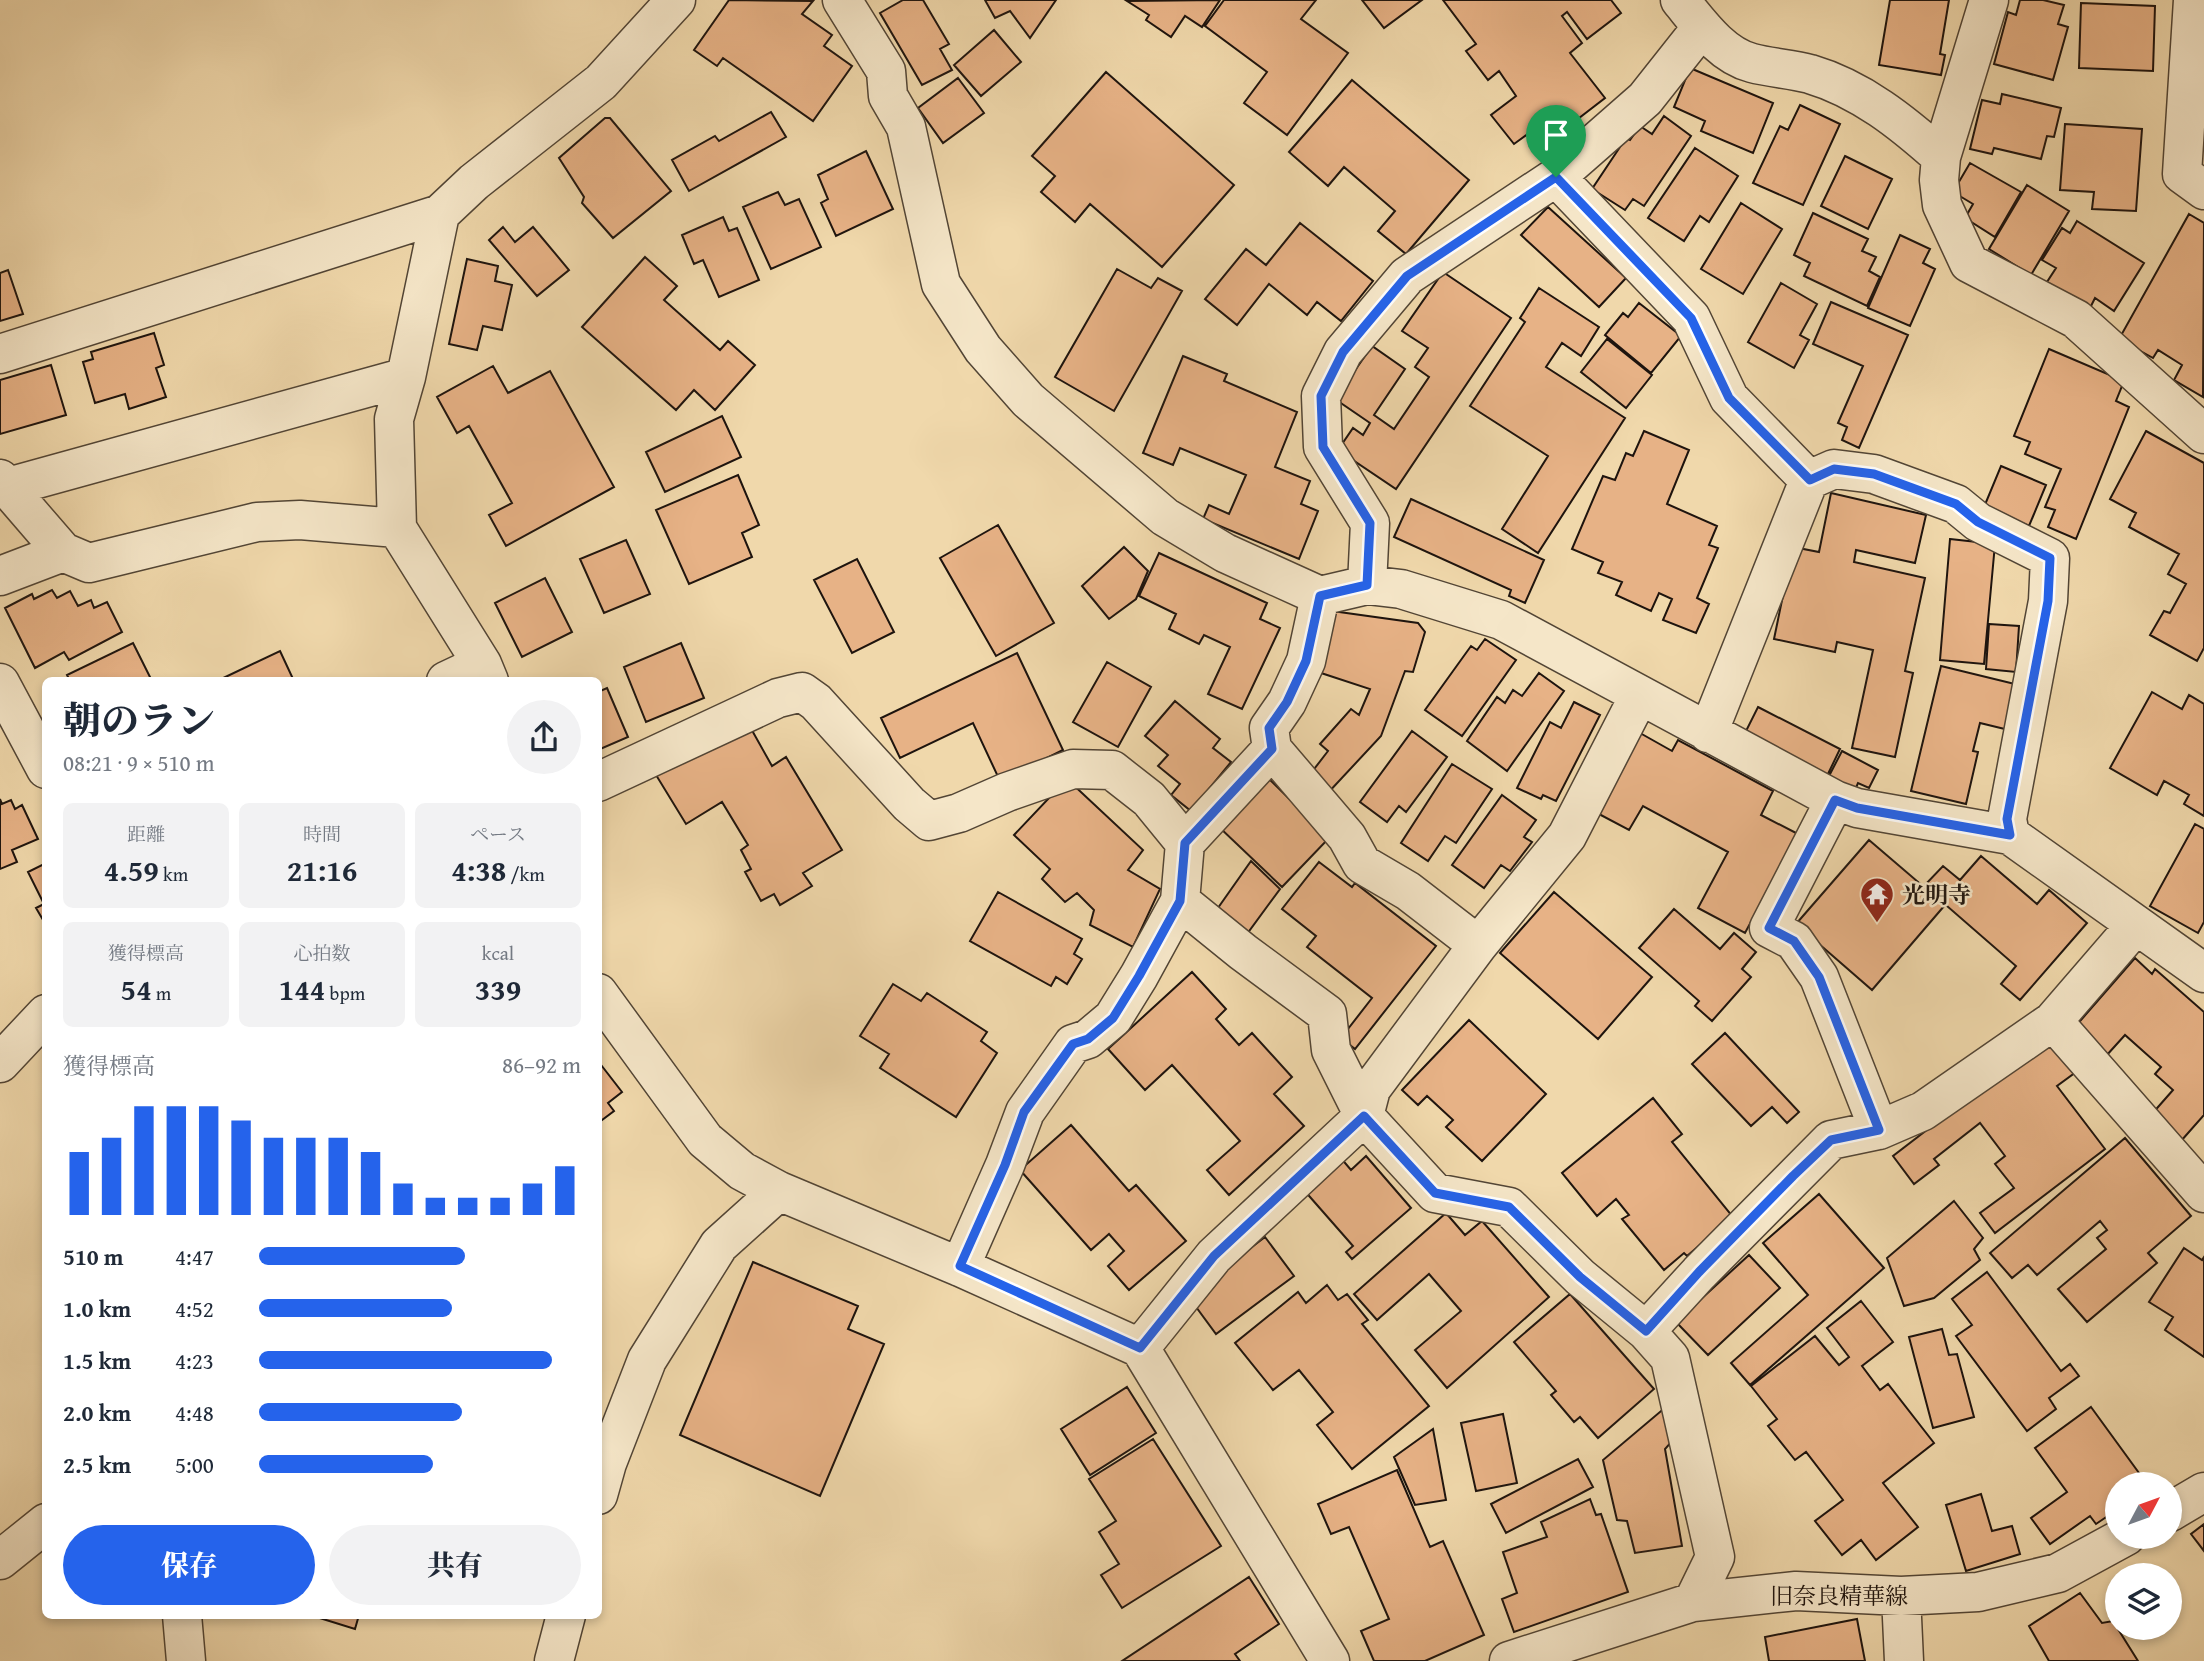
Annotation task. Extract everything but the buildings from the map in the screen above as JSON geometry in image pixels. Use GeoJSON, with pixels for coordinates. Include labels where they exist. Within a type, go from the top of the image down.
{"type":"FeatureCollection","features":[{"type":"Feature","properties":{"kind":"street"},"geometry":{"type":"LineString","coordinates":[[0,354],[440,214],[474,182],[600,82],[676,0]]}},
{"type":"Feature","properties":{"kind":"street"},"geometry":{"type":"LineString","coordinates":[[842,0],[886,71],[888,96],[906,127],[941,284],[983,349],[1028,400],[1164,517],[1225,553],[1320,596],[1367,585],[1401,589],[1501,620],[1835,800],[1857,808],[2010,835],[2204,973]]}},
{"type":"Feature","properties":{"kind":"street"},"geometry":{"type":"LineString","coordinates":[[1989,0],[1941,157],[1938,180],[1942,205],[1969,263],[2076,319],[2204,434]]}},
{"type":"Feature","properties":{"kind":"street"},"geometry":{"type":"LineString","coordinates":[[2193,0],[2182,174],[2204,190]]}},
{"type":"Feature","properties":{"kind":"street"},"geometry":{"type":"LineString","coordinates":[[1367,585],[1370,523],[1323,447],[1321,396],[1343,352],[1407,276],[1556,177],[1645,99],[1691,13],[1728,52],[1749,63],[1811,74],[1855,93],[1903,123],[1941,157]]}},
{"type":"Feature","properties":{"kind":"street"},"geometry":{"type":"LineString","coordinates":[[1556,177],[1691,318],[1729,398],[1810,480]]}},
{"type":"Feature","properties":{"kind":"street"},"geometry":{"type":"LineString","coordinates":[[440,214],[406,377],[394,419],[397,528],[485,672],[463,677]]}},
{"type":"Feature","properties":{"kind":"street"},"geometry":{"type":"LineString","coordinates":[[397,528],[300,520],[257,522],[89,564],[63,552],[4,483],[406,377]]}},
{"type":"Feature","properties":{"kind":"street"},"geometry":{"type":"LineString","coordinates":[[1708,733],[1810,480],[1834,469],[1874,474],[1956,504],[1978,522],[2050,558],[2048,601],[2007,819],[2010,835]]}},
{"type":"Feature","properties":{"kind":"street"},"geometry":{"type":"LineString","coordinates":[[0,576],[63,552]]}},
{"type":"Feature","properties":{"kind":"street"},"geometry":{"type":"LineString","coordinates":[[1320,596],[1306,661],[1287,702],[1269,728],[1272,749],[1347,837],[1362,864],[1408,891],[1478,945]]}},
{"type":"Feature","properties":{"kind":"street"},"geometry":{"type":"LineString","coordinates":[[0,683],[42,762]]}},
{"type":"Feature","properties":{"kind":"street"},"geometry":{"type":"LineString","coordinates":[[602,780],[778,698],[802,692],[816,702],[909,804],[929,821],[959,813],[1007,792],[1073,769],[1112,771],[1149,799],[1185,843]]}},
{"type":"Feature","properties":{"kind":"street"},"geometry":{"type":"LineString","coordinates":[[1140,1348],[1214,1256],[1364,1116],[1371,1089],[1478,945],[1567,836],[1639,696]]}},
{"type":"Feature","properties":{"kind":"street"},"geometry":{"type":"LineString","coordinates":[[960,1266],[1005,1165],[1024,1112],[1073,1044],[1088,1039],[1113,1018],[1180,901],[1185,843],[1272,749]]}},
{"type":"Feature","properties":{"kind":"street"},"geometry":{"type":"LineString","coordinates":[[1835,800],[1769,928],[1794,941],[1819,977],[1879,1130]]}},
{"type":"Feature","properties":{"kind":"street"},"geometry":{"type":"LineString","coordinates":[[1180,901],[1327,1014],[1331,1050],[1364,1116],[1435,1193],[1509,1207],[1580,1277],[1646,1331],[1670,1358],[1715,1557],[1693,1602]]}},
{"type":"Feature","properties":{"kind":"street"},"geometry":{"type":"LineString","coordinates":[[1646,1331],[1699,1272],[1831,1140],[1879,1130],[1923,1111],[2053,1021],[2135,926]]}},
{"type":"Feature","properties":{"kind":"street"},"geometry":{"type":"LineString","coordinates":[[602,999],[705,1140],[742,1171],[779,1191],[960,1266],[1140,1348],[1330,1661]]}},
{"type":"Feature","properties":{"kind":"street"},"geometry":{"type":"LineString","coordinates":[[0,1063],[42,1018]]}},
{"type":"Feature","properties":{"kind":"street"},"geometry":{"type":"LineString","coordinates":[[2053,1021],[2204,1193]]}},
{"type":"Feature","properties":{"kind":"street"},"geometry":{"type":"LineString","coordinates":[[602,1481],[647,1360],[719,1245],[779,1191]]}},
{"type":"Feature","properties":{"kind":"street"},"geometry":{"type":"LineString","coordinates":[[2182,1505],[2204,1492]]}},
{"type":"Feature","properties":{"kind":"street"},"geometry":{"type":"LineString","coordinates":[[0,1560],[42,1526]]}},
{"type":"Feature","properties":{"kind":"street","name":"旧奈良精華線"},"geometry":{"type":"LineString","coordinates":[[1509,1661],[1693,1602],[1796,1591],[1901,1596],[1978,1591],[2058,1573],[2105,1547]]}},
{"type":"Feature","properties":{"kind":"street"},"geometry":{"type":"LineString","coordinates":[[1901,1596],[1904,1661]]}},
{"type":"Feature","properties":{"kind":"street"},"geometry":{"type":"LineString","coordinates":[[182,1619],[186,1661]]}},
{"type":"Feature","properties":{"kind":"street"},"geometry":{"type":"LineString","coordinates":[[554,1661],[565,1619]]}},
{"type":"Feature","properties":{"kind":"place","name":"光明寺"},"geometry":{"type":"Point","coordinates":[1877,924]}},
{"type":"Feature","properties":{"kind":"route"},"geometry":{"type":"LineString","coordinates":[[1556,177],[1691,318],[1729,398],[1810,480],[1834,469],[1874,474],[1956,504],[1978,522],[2050,558],[2048,601],[2007,819],[2010,835],[1857,808],[1835,800],[1769,928],[1794,941],[1819,977],[1879,1130],[1831,1140],[1699,1272],[1646,1331],[1580,1277],[1509,1207],[1435,1193],[1364,1116],[1214,1256],[1140,1348],[960,1266],[1005,1165],[1024,1112],[1073,1044],[1088,1039],[1113,1018],[1180,901],[1185,843],[1272,749],[1269,728],[1287,702],[1306,661],[1320,596],[1367,585],[1370,523],[1323,447],[1321,396],[1343,352],[1407,276],[1556,177]]}}]}
